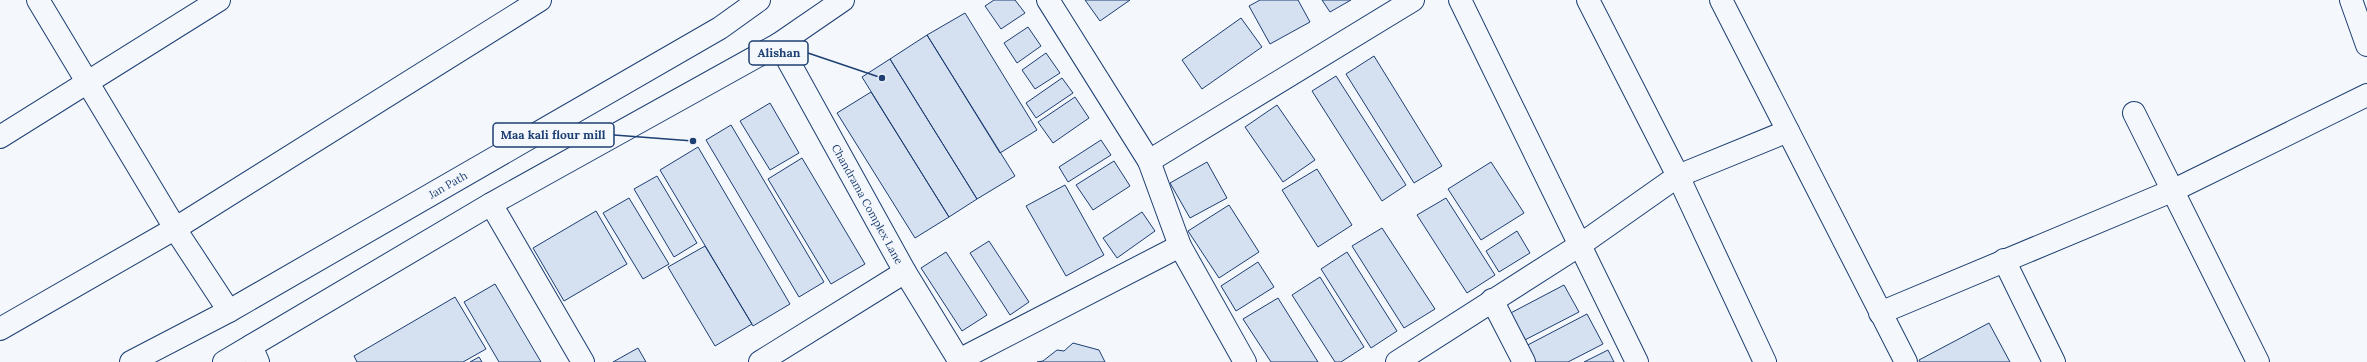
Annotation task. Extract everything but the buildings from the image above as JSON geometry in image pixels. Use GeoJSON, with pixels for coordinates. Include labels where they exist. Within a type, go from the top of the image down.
{"type":"FeatureCollection","features":[{"type":"Feature","properties":{"kind":"street"},"geometry":{"type":"LineString","coordinates":[[38,0],[176,228],[229,311]]}},
{"type":"Feature","properties":{"kind":"street"},"geometry":{"type":"LineString","coordinates":[[0,137],[219,0]]}},
{"type":"Feature","properties":{"kind":"street"},"geometry":{"type":"LineString","coordinates":[[0,329],[176,228],[540,0]]}},
{"type":"Feature","properties":{"kind":"street","name":"Jan Path"},"geometry":{"type":"LineString","coordinates":[[131,362],[229,311],[720,28],[759,0]]}},
{"type":"Feature","properties":{"kind":"street"},"geometry":{"type":"LineString","coordinates":[[224,362],[254,354],[491,204],[779,44],[843,0]]}},
{"type":"Feature","properties":{"kind":"street"},"geometry":{"type":"LineString","coordinates":[[1149,161],[1413,0]]}},
{"type":"Feature","properties":{"kind":"street"},"geometry":{"type":"LineString","coordinates":[[1460,0],[1637,362]]}},
{"type":"Feature","properties":{"kind":"street"},"geometry":{"type":"LineString","coordinates":[[1588,0],[1678,176],[1764,362]]}},
{"type":"Feature","properties":{"kind":"street"},"geometry":{"type":"LineString","coordinates":[[1721,0],[1906,362]]}},
{"type":"Feature","properties":{"kind":"street"},"geometry":{"type":"LineString","coordinates":[[2351,0],[2367,45]]}},
{"type":"Feature","properties":{"kind":"street"},"geometry":{"type":"LineString","coordinates":[[1050,1],[1149,161],[1180,246],[1245,362]]}},
{"type":"Feature","properties":{"kind":"street","name":"Chandrama Complex Lane"},"geometry":{"type":"LineString","coordinates":[[779,44],[905,272],[959,361]]}},
{"type":"Feature","properties":{"kind":"street"},"geometry":{"type":"LineString","coordinates":[[1880,313],[2174,190],[2367,95]]}},
{"type":"Feature","properties":{"kind":"street"},"geometry":{"type":"LineString","coordinates":[[2134,113],[2174,190],[2258,362]]}},
{"type":"Feature","properties":{"kind":"street"},"geometry":{"type":"LineString","coordinates":[[1397,362],[1580,245],[1678,176],[1788,131]]}},
{"type":"Feature","properties":{"kind":"street"},"geometry":{"type":"LineString","coordinates":[[491,204],[583,362]]}},
{"type":"Feature","properties":{"kind":"street"},"geometry":{"type":"LineString","coordinates":[[959,361],[1180,246]]}},
{"type":"Feature","properties":{"kind":"street"},"geometry":{"type":"LineString","coordinates":[[2004,260],[2054,362]]}},
{"type":"Feature","properties":{"kind":"street"},"geometry":{"type":"LineString","coordinates":[[760,362],[905,272]]}},
{"type":"Feature","properties":{"kind":"street"},"geometry":{"type":"LineString","coordinates":[[1492,300],[1524,362]]}},
{"type":"Feature","properties":{"kind":"place","name":"Alishan"},"geometry":{"type":"Point","coordinates":[882,78]}},
{"type":"Feature","properties":{"kind":"place","name":"Maa kali flour mill"},"geometry":{"type":"Point","coordinates":[693,141]}}]}
